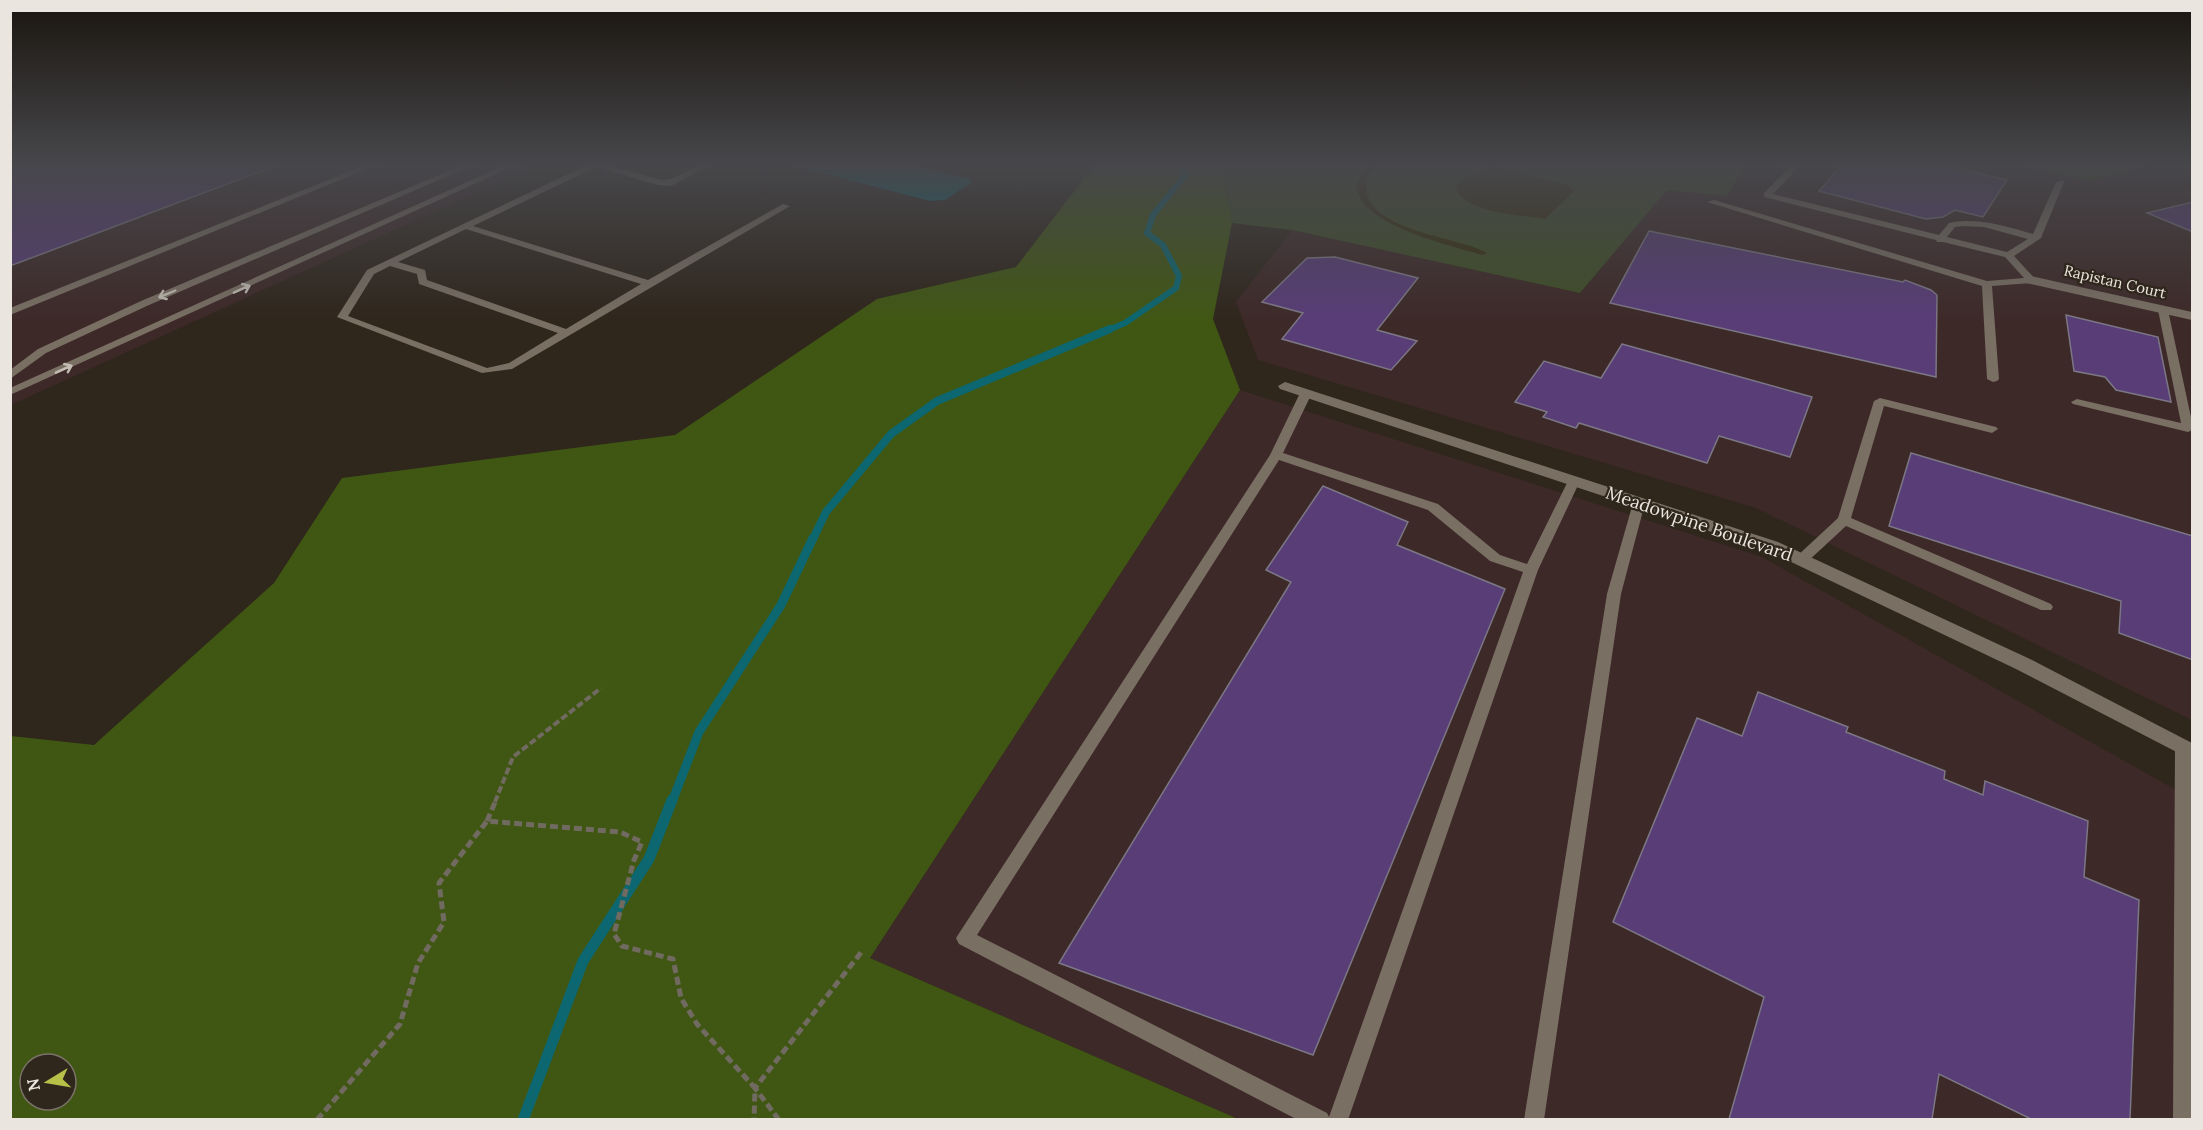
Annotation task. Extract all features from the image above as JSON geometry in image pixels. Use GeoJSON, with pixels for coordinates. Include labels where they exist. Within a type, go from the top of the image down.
{"type":"FeatureCollection","features":[{"type":"Feature","properties":{"kind":"street","name":"Rapistan Court"},"geometry":{"type":"LineString","coordinates":[[2031,280],[2193,316]]}},
{"type":"Feature","properties":{"kind":"street","name":"Meadowpine Boulevard"},"geometry":{"type":"LineString","coordinates":[[1285,386],[1772,546],[2023,664],[2188,750]]}},
{"type":"Feature","properties":{"kind":"lane"},"geometry":{"type":"LineString","coordinates":[[10,312],[245,217]]}},
{"type":"Feature","properties":{"kind":"lane"},"geometry":{"type":"LineString","coordinates":[[10,376],[42,351],[62,341],[350,217]]}},
{"type":"Feature","properties":{"kind":"lane"},"geometry":{"type":"LineString","coordinates":[[10,393],[398,217]]}},
{"type":"Feature","properties":{"kind":"lane"},"geometry":{"type":"LineString","coordinates":[[484,217],[370,272],[342,317],[486,371],[512,366],[649,283],[767,217]]}},
{"type":"Feature","properties":{"kind":"lane"},"geometry":{"type":"LineString","coordinates":[[1761,217],[1987,284],[2031,280]]}},
{"type":"Feature","properties":{"kind":"lane"},"geometry":{"type":"LineString","coordinates":[[1851,217],[2008,255],[2031,280]]}},
{"type":"Feature","properties":{"kind":"lane"},"geometry":{"type":"LineString","coordinates":[[2008,255],[2036,238],[2045,217]]}},
{"type":"Feature","properties":{"kind":"lane"},"geometry":{"type":"LineString","coordinates":[[1940,240],[1952,225],[1963,222],[1982,224],[2036,238]]}},
{"type":"Feature","properties":{"kind":"lane"},"geometry":{"type":"LineString","coordinates":[[465,226],[649,283]]}},
{"type":"Feature","properties":{"kind":"lane"},"geometry":{"type":"LineString","coordinates":[[388,262],[422,272],[422,282],[567,333]]}},
{"type":"Feature","properties":{"kind":"lane"},"geometry":{"type":"LineString","coordinates":[[1987,284],[1993,379]]}},
{"type":"Feature","properties":{"kind":"lane"},"geometry":{"type":"LineString","coordinates":[[2077,402],[2188,428],[2163,310]]}},
{"type":"Feature","properties":{"kind":"lane"},"geometry":{"type":"LineString","coordinates":[[1306,393],[1276,455],[965,938],[1320,1119]]}},
{"type":"Feature","properties":{"kind":"lane"},"geometry":{"type":"LineString","coordinates":[[1801,560],[1844,519],[1880,401],[1992,429]]}},
{"type":"Feature","properties":{"kind":"lane"},"geometry":{"type":"LineString","coordinates":[[1276,455],[1433,507],[1495,558],[1531,570]]}},
{"type":"Feature","properties":{"kind":"lane"},"geometry":{"type":"LineString","coordinates":[[1338,1119],[1531,570],[1574,481]]}},
{"type":"Feature","properties":{"kind":"lane"},"geometry":{"type":"LineString","coordinates":[[1534,1119],[1614,594],[1639,503]]}},
{"type":"Feature","properties":{"kind":"lane"},"geometry":{"type":"LineString","coordinates":[[1844,519],[2046,607]]}},
{"type":"Feature","properties":{"kind":"lane"},"geometry":{"type":"LineString","coordinates":[[2183,1119],[2188,750]]}},
{"type":"Feature","properties":{"kind":"path"},"geometry":{"type":"LineString","coordinates":[[317,1119],[400,1024],[418,963],[444,922],[440,884],[487,821],[513,757],[601,688]]}},
{"type":"Feature","properties":{"kind":"path"},"geometry":{"type":"LineString","coordinates":[[487,821],[620,832],[642,842],[634,860],[614,934],[621,946],[673,959],[681,998],[697,1024],[755,1088],[779,1119]]}},
{"type":"Feature","properties":{"kind":"path"},"geometry":{"type":"LineString","coordinates":[[754,1119],[755,1088],[863,950]]}},
{"type":"Feature","properties":{"kind":"shaded area"},"geometry":{"type":"Polygon","coordinates":[[[11,217],[423,217],[11,405],[11,217]]]}},
{"type":"Feature","properties":{"kind":"shaded area"},"geometry":{"type":"Polygon","coordinates":[[[1644,217],[2192,217],[2192,720],[1756,508],[1258,360],[1236,302],[1292,230],[1580,293],[1644,217]]]}},
{"type":"Feature","properties":{"kind":"shaded area"},"geometry":{"type":"Polygon","coordinates":[[[1240,390],[1762,557],[2192,799],[2192,1119],[1238,1119],[870,958],[1240,390]]]}},
{"type":"Feature","properties":{"kind":"green space"},"geometry":{"type":"Polygon","coordinates":[[[1055,217],[1231,217],[1232,223],[1213,319],[1240,390],[870,958],[1238,1119],[11,1119],[11,736],[94,745],[274,583],[342,478],[675,435],[877,299],[1016,267],[1055,217]]]}},
{"type":"Feature","properties":{"kind":"green space"},"geometry":{"type":"Polygon","coordinates":[[[1231,217],[1644,217],[1580,293],[1292,230],[1232,223],[1231,217]]]}},
{"type":"Feature","properties":{"kind":"sand"},"geometry":{"type":"Polygon","coordinates":[[[1380,217],[1387,217],[1411,229],[1487,253],[1483,255],[1446,245],[1395,226],[1380,217]]]}},
{"type":"Feature","properties":{"kind":"building"},"geometry":{"type":"Polygon","coordinates":[[[10,217],[141,217],[10,266],[10,217]]]}},
{"type":"Feature","properties":{"kind":"building"},"geometry":{"type":"Polygon","coordinates":[[[1917,217],[1943,217],[1943,217],[1926,219],[1917,217]]]}},
{"type":"Feature","properties":{"kind":"building"},"geometry":{"type":"Polygon","coordinates":[[[2156,217],[2193,217],[2193,232],[2156,217]]]}},
{"type":"Feature","properties":{"kind":"building"},"geometry":{"type":"Polygon","coordinates":[[[1649,231],[1903,282],[1905,280],[1931,290],[1937,295],[1936,377],[1610,303],[1649,231]]]}},
{"type":"Feature","properties":{"kind":"building"},"geometry":{"type":"Polygon","coordinates":[[[1335,257],[1418,278],[1377,330],[1417,341],[1391,370],[1282,339],[1303,313],[1262,302],[1307,258],[1335,257]]]}},
{"type":"Feature","properties":{"kind":"building"},"geometry":{"type":"Polygon","coordinates":[[[2066,315],[2158,337],[2171,402],[2116,390],[2105,377],[2074,371],[2066,315]]]}},
{"type":"Feature","properties":{"kind":"building"},"geometry":{"type":"Polygon","coordinates":[[[1622,344],[1812,397],[1790,457],[1719,436],[1707,463],[1579,423],[1576,428],[1543,417],[1547,412],[1515,402],[1544,361],[1601,378],[1622,344]]]}},
{"type":"Feature","properties":{"kind":"building"},"geometry":{"type":"Polygon","coordinates":[[[1911,453],[2193,536],[2193,660],[2119,633],[2121,601],[1889,526],[1911,453]]]}},
{"type":"Feature","properties":{"kind":"building"},"geometry":{"type":"Polygon","coordinates":[[[1323,486],[1408,522],[1397,545],[1505,589],[1313,1055],[1059,963],[1291,582],[1266,570],[1323,486]]]}},
{"type":"Feature","properties":{"kind":"building"},"geometry":{"type":"Polygon","coordinates":[[[1758,692],[1848,727],[1846,732],[1945,771],[1944,779],[1983,795],[1985,781],[2088,821],[2084,877],[2139,900],[2130,1119],[2031,1119],[1939,1074],[1932,1119],[1729,1119],[1764,997],[1613,922],[1697,718],[1742,736],[1758,692]]]}},
{"type":"Feature","properties":{"kind":"waterway"},"geometry":{"type":"LineString","coordinates":[[1106,331],[1125,323],[1176,288],[1179,276],[1163,245],[1147,233],[1152,217]]}},
{"type":"Feature","properties":{"kind":"waterway"},"geometry":{"type":"LineString","coordinates":[[813,539],[826,512],[891,434],[937,401],[1110,329]]}},
{"type":"Feature","properties":{"kind":"waterway"},"geometry":{"type":"LineString","coordinates":[[672,802],[699,732],[781,605],[813,538]]}},
{"type":"Feature","properties":{"kind":"waterway"},"geometry":{"type":"LineString","coordinates":[[523,1120],[583,961],[649,859],[672,800]]}}]}
